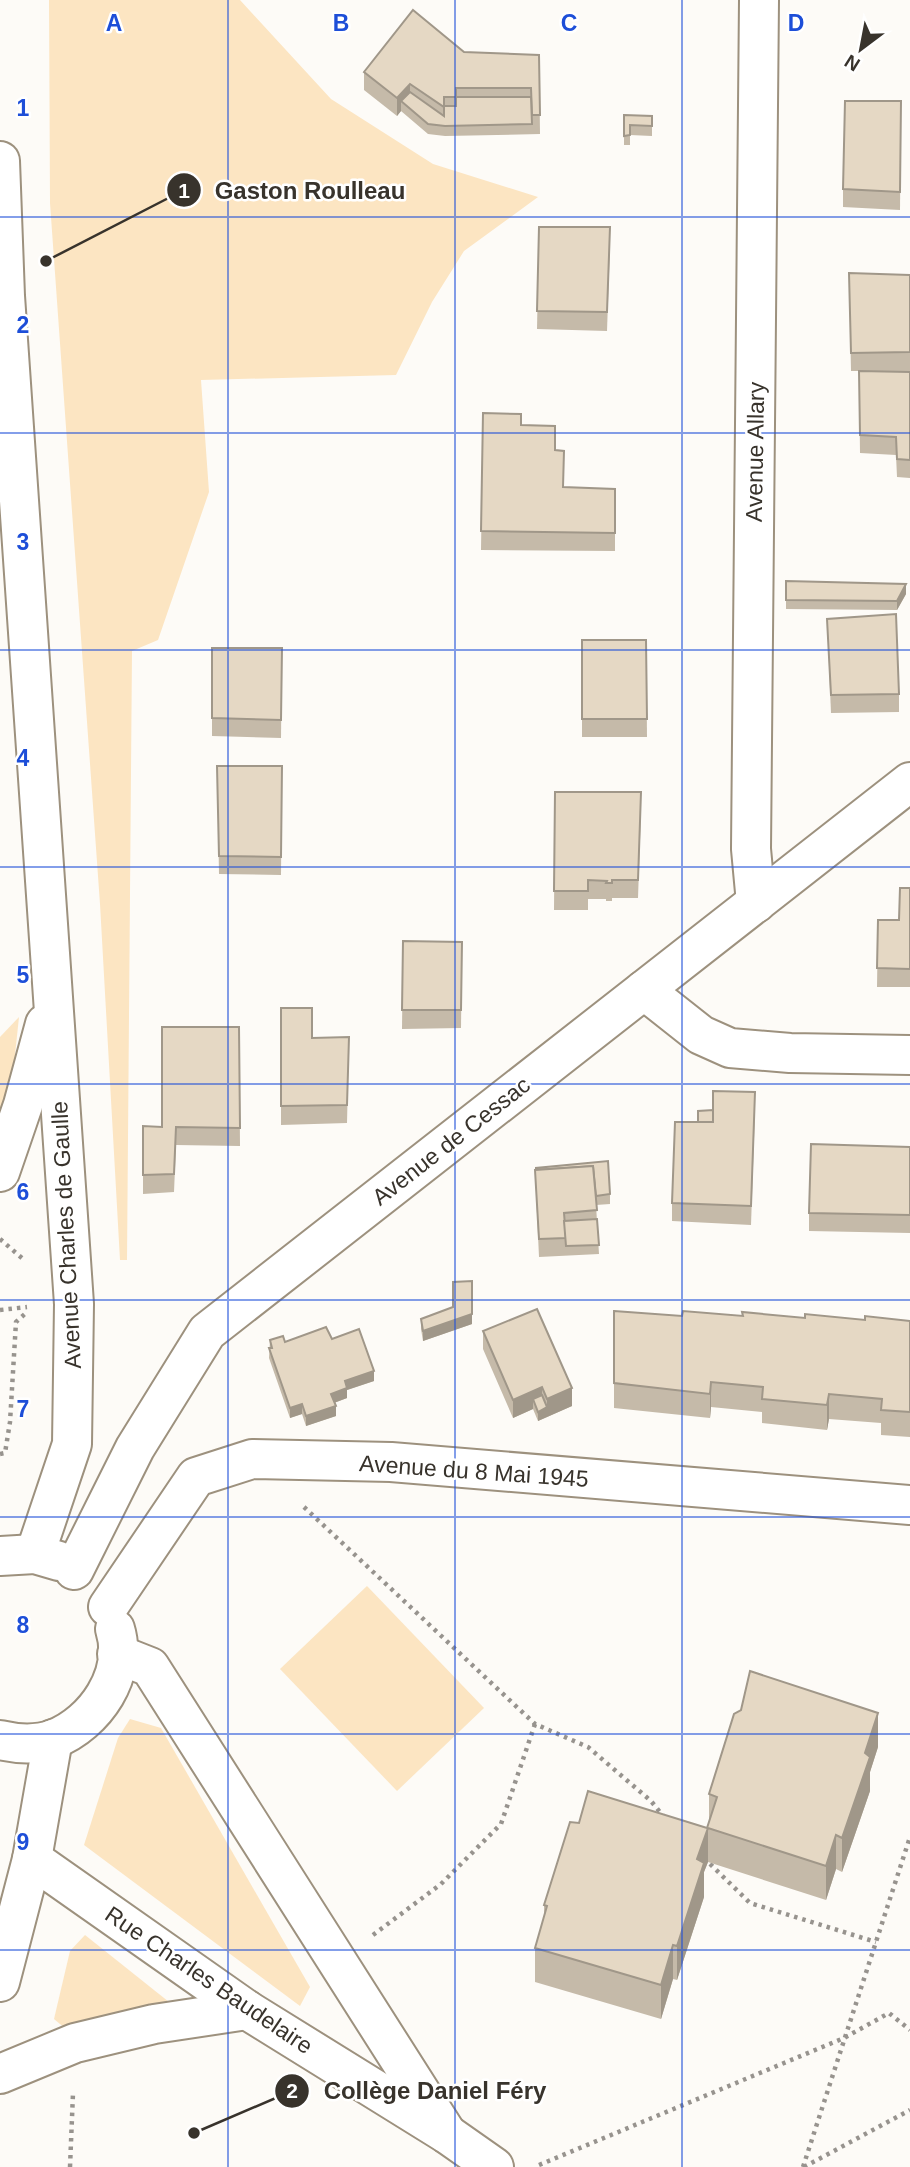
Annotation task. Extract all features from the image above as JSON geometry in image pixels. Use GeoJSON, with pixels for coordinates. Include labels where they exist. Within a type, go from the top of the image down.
{"type":"FeatureCollection","features":[{"type":"Feature","properties":{"kind":"street","name":"Avenue Allary"},"geometry":{"type":"LineString","coordinates":[[757,903],[751,849],[759,0]]}},
{"type":"Feature","properties":{"kind":"street","name":"Avenue Charles de Gaulle"},"geometry":{"type":"LineString","coordinates":[[0,161],[12,589],[53,995],[74,1304],[72,1444],[18,1555]]}},
{"type":"Feature","properties":{"kind":"street","name":"Avenue de Cessac"},"geometry":{"type":"LineString","coordinates":[[74,1570],[135,1448],[207,1332],[910,782]]}},
{"type":"Feature","properties":{"kind":"street"},"geometry":{"type":"LineString","coordinates":[[644,990],[701,1035],[730,1048],[790,1053],[910,1055]]}},
{"type":"Feature","properties":{"kind":"street","name":"Avenue Charles de Gaulle"},"geometry":{"type":"LineString","coordinates":[[0,1172],[23,1105],[53,995]]}},
{"type":"Feature","properties":{"kind":"street","name":"Avenue du 8 Mai 1945"},"geometry":{"type":"LineString","coordinates":[[108,1606],[196,1478],[252,1459],[391,1462],[910,1505]]}},
{"type":"Feature","properties":{"kind":"street"},"geometry":{"type":"LineString","coordinates":[[0,1740],[20,1744],[53,1739],[81,1724],[103,1700],[116,1670],[118,1638],[108,1606],[89,1580],[64,1563],[18,1555]]}},
{"type":"Feature","properties":{"kind":"street"},"geometry":{"type":"LineString","coordinates":[[117,1654],[150,1667],[447,2134]]}},
{"type":"Feature","properties":{"kind":"street"},"geometry":{"type":"LineString","coordinates":[[0,1982],[32,1859],[53,1739]]}},
{"type":"Feature","properties":{"kind":"street","name":"Rue Charles Baudelaire"},"geometry":{"type":"LineString","coordinates":[[32,1859],[247,2010],[447,2134],[494,2167]]}},
{"type":"Feature","properties":{"kind":"street"},"geometry":{"type":"LineString","coordinates":[[0,2074],[75,2043],[154,2024],[247,2010]]}},
{"type":"Feature","properties":{"kind":"path"},"geometry":{"type":"LineString","coordinates":[[0,1310],[33,1307],[16,1322],[10,1422],[5,1454],[0,1454]]}},
{"type":"Feature","properties":{"kind":"path"},"geometry":{"type":"LineString","coordinates":[[252,1459],[535,1724],[588,1747],[651,1801],[668,1823]]}},
{"type":"Feature","properties":{"kind":"path"},"geometry":{"type":"LineString","coordinates":[[338,1964],[441,1884],[501,1824],[535,1724]]}},
{"type":"Feature","properties":{"kind":"path"},"geometry":{"type":"LineString","coordinates":[[804,2167],[910,1837]]}},
{"type":"Feature","properties":{"kind":"path"},"geometry":{"type":"LineString","coordinates":[[697,1853],[750,1903],[876,1942]]}},
{"type":"Feature","properties":{"kind":"path"},"geometry":{"type":"LineString","coordinates":[[535,2167],[844,2038],[888,2013],[910,2029]]}},
{"type":"Feature","properties":{"kind":"path"},"geometry":{"type":"LineString","coordinates":[[70,2167],[75,2043]]}},
{"type":"Feature","properties":{"kind":"path"},"geometry":{"type":"LineString","coordinates":[[804,2167],[910,2110]]}},
{"type":"Feature","properties":{"kind":"shaded area"},"geometry":{"type":"Polygon","coordinates":[[[49,0],[240,0],[331,99],[433,164],[538,197],[464,251],[432,302],[396,375],[201,380],[209,492],[158,640],[132,651],[127,1260],[120,1260],[100,904],[50,203],[49,0]]]}},
{"type":"Feature","properties":{"kind":"shaded area"},"geometry":{"type":"Polygon","coordinates":[[[19,1017],[11,1093],[0,1126],[0,1037],[19,1017]]]}},
{"type":"Feature","properties":{"kind":"shaded area"},"geometry":{"type":"Polygon","coordinates":[[[367,1586],[484,1708],[397,1791],[280,1669],[367,1586]]]}},
{"type":"Feature","properties":{"kind":"shaded area"},"geometry":{"type":"Polygon","coordinates":[[[130,1719],[161,1728],[310,1987],[300,2006],[84,1845],[118,1738],[130,1719]]]}},
{"type":"Feature","properties":{"kind":"shaded area"},"geometry":{"type":"Polygon","coordinates":[[[85,1935],[169,2002],[66,2029],[54,2019],[70,1951],[85,1935]]]}},
{"type":"Feature","properties":{"kind":"building"},"geometry":{"type":"Polygon","coordinates":[[[413,10],[464,52],[539,55],[540,115],[532,115],[531,88],[456,88],[456,97],[444,97],[444,107],[410,84],[397,98],[364,72],[413,10]]]}},
{"type":"Feature","properties":{"kind":"building"},"geometry":{"type":"Polygon","coordinates":[[[410,92],[444,116],[444,106],[456,106],[456,97],[531,97],[532,124],[428,124],[401,101],[410,92]]]}},
{"type":"Feature","properties":{"kind":"building"},"geometry":{"type":"Polygon","coordinates":[[[845,101],[901,101],[900,192],[843,189],[845,101]]]}},
{"type":"Feature","properties":{"kind":"building"},"geometry":{"type":"Polygon","coordinates":[[[624,115],[652,116],[652,126],[630,125],[630,135],[624,136],[624,115]]]}},
{"type":"Feature","properties":{"kind":"building"},"geometry":{"type":"Polygon","coordinates":[[[539,227],[610,227],[607,312],[537,311],[539,227]]]}},
{"type":"Feature","properties":{"kind":"building"},"geometry":{"type":"Polygon","coordinates":[[[849,273],[910,275],[910,352],[851,353],[849,273]]]}},
{"type":"Feature","properties":{"kind":"building"},"geometry":{"type":"Polygon","coordinates":[[[859,371],[910,372],[910,460],[897,459],[896,437],[860,435],[859,371]]]}},
{"type":"Feature","properties":{"kind":"building"},"geometry":{"type":"Polygon","coordinates":[[[483,413],[521,414],[521,425],[555,426],[555,450],[564,451],[563,487],[615,489],[615,533],[481,531],[483,413]]]}},
{"type":"Feature","properties":{"kind":"building"},"geometry":{"type":"Polygon","coordinates":[[[786,581],[906,584],[897,601],[786,600],[786,581]]]}},
{"type":"Feature","properties":{"kind":"building"},"geometry":{"type":"Polygon","coordinates":[[[896,614],[899,694],[831,695],[827,619],[896,614]]]}},
{"type":"Feature","properties":{"kind":"building"},"geometry":{"type":"Polygon","coordinates":[[[582,640],[646,640],[647,719],[582,719],[582,640]]]}},
{"type":"Feature","properties":{"kind":"building"},"geometry":{"type":"Polygon","coordinates":[[[212,648],[282,648],[281,720],[212,718],[212,648]]]}},
{"type":"Feature","properties":{"kind":"building"},"geometry":{"type":"Polygon","coordinates":[[[217,766],[282,766],[281,857],[219,856],[217,766]]]}},
{"type":"Feature","properties":{"kind":"building"},"geometry":{"type":"Polygon","coordinates":[[[555,792],[641,792],[638,880],[612,880],[612,883],[606,883],[607,881],[588,880],[588,891],[554,891],[555,792]]]}},
{"type":"Feature","properties":{"kind":"building"},"geometry":{"type":"Polygon","coordinates":[[[900,888],[910,888],[910,969],[877,968],[878,920],[899,920],[900,888]]]}},
{"type":"Feature","properties":{"kind":"building"},"geometry":{"type":"Polygon","coordinates":[[[403,941],[462,942],[461,1010],[402,1010],[403,941]]]}},
{"type":"Feature","properties":{"kind":"building"},"geometry":{"type":"Polygon","coordinates":[[[281,1008],[312,1008],[312,1038],[349,1037],[347,1105],[281,1106],[281,1008]]]}},
{"type":"Feature","properties":{"kind":"building"},"geometry":{"type":"Polygon","coordinates":[[[162,1027],[239,1027],[240,1128],[176,1127],[174,1174],[143,1175],[143,1126],[162,1127],[162,1027]]]}},
{"type":"Feature","properties":{"kind":"building"},"geometry":{"type":"Polygon","coordinates":[[[713,1091],[755,1092],[751,1206],[672,1203],[675,1122],[713,1122],[713,1091]]]}},
{"type":"Feature","properties":{"kind":"building"},"geometry":{"type":"Polygon","coordinates":[[[713,1110],[713,1122],[698,1122],[698,1111],[713,1110]]]}},
{"type":"Feature","properties":{"kind":"building"},"geometry":{"type":"Polygon","coordinates":[[[811,1144],[910,1147],[910,1215],[809,1213],[811,1144]]]}},
{"type":"Feature","properties":{"kind":"building"},"geometry":{"type":"Polygon","coordinates":[[[608,1161],[610,1194],[596,1196],[593,1166],[536,1170],[536,1168],[608,1161]]]}},
{"type":"Feature","properties":{"kind":"building"},"geometry":{"type":"Polygon","coordinates":[[[593,1166],[597,1210],[564,1213],[566,1238],[539,1239],[535,1170],[593,1166]]]}},
{"type":"Feature","properties":{"kind":"building"},"geometry":{"type":"Polygon","coordinates":[[[597,1219],[599,1245],[566,1246],[564,1221],[597,1219]]]}},
{"type":"Feature","properties":{"kind":"building"},"geometry":{"type":"Polygon","coordinates":[[[472,1281],[472,1314],[423,1331],[421,1319],[453,1307],[453,1282],[472,1281]]]}},
{"type":"Feature","properties":{"kind":"building"},"geometry":{"type":"Polygon","coordinates":[[[537,1309],[572,1388],[547,1399],[542,1387],[513,1400],[483,1331],[537,1309]]]}},
{"type":"Feature","properties":{"kind":"building"},"geometry":{"type":"Polygon","coordinates":[[[614,1311],[682,1316],[683,1311],[743,1316],[742,1312],[805,1318],[805,1314],[865,1320],[865,1316],[910,1321],[910,1412],[881,1410],[882,1399],[829,1394],[827,1405],[762,1399],[763,1387],[711,1382],[710,1394],[614,1383],[614,1311]]]}},
{"type":"Feature","properties":{"kind":"building"},"geometry":{"type":"Polygon","coordinates":[[[326,1327],[332,1339],[359,1329],[374,1371],[345,1381],[347,1388],[331,1394],[336,1406],[306,1416],[302,1404],[290,1408],[269,1348],[272,1348],[270,1340],[283,1336],[285,1342],[326,1327]]]}},
{"type":"Feature","properties":{"kind":"building"},"geometry":{"type":"Polygon","coordinates":[[[542,1395],[547,1407],[538,1412],[533,1399],[542,1395]]]}},
{"type":"Feature","properties":{"kind":"building"},"geometry":{"type":"Polygon","coordinates":[[[750,1671],[878,1713],[865,1753],[870,1757],[842,1838],[836,1835],[826,1866],[708,1828],[697,1859],[704,1863],[677,1946],[673,1945],[661,1985],[535,1948],[547,1906],[544,1905],[570,1822],[579,1823],[588,1791],[707,1828],[717,1797],[709,1794],[734,1714],[741,1710],[750,1671]]]}},
{"type":"Feature","properties":{"kind":"place","name":"Gaston Roulleau"},"geometry":{"type":"Point","coordinates":[46,261]}},
{"type":"Feature","properties":{"kind":"place","name":"Collège Daniel Féry"},"geometry":{"type":"Point","coordinates":[194,2133]}}]}
